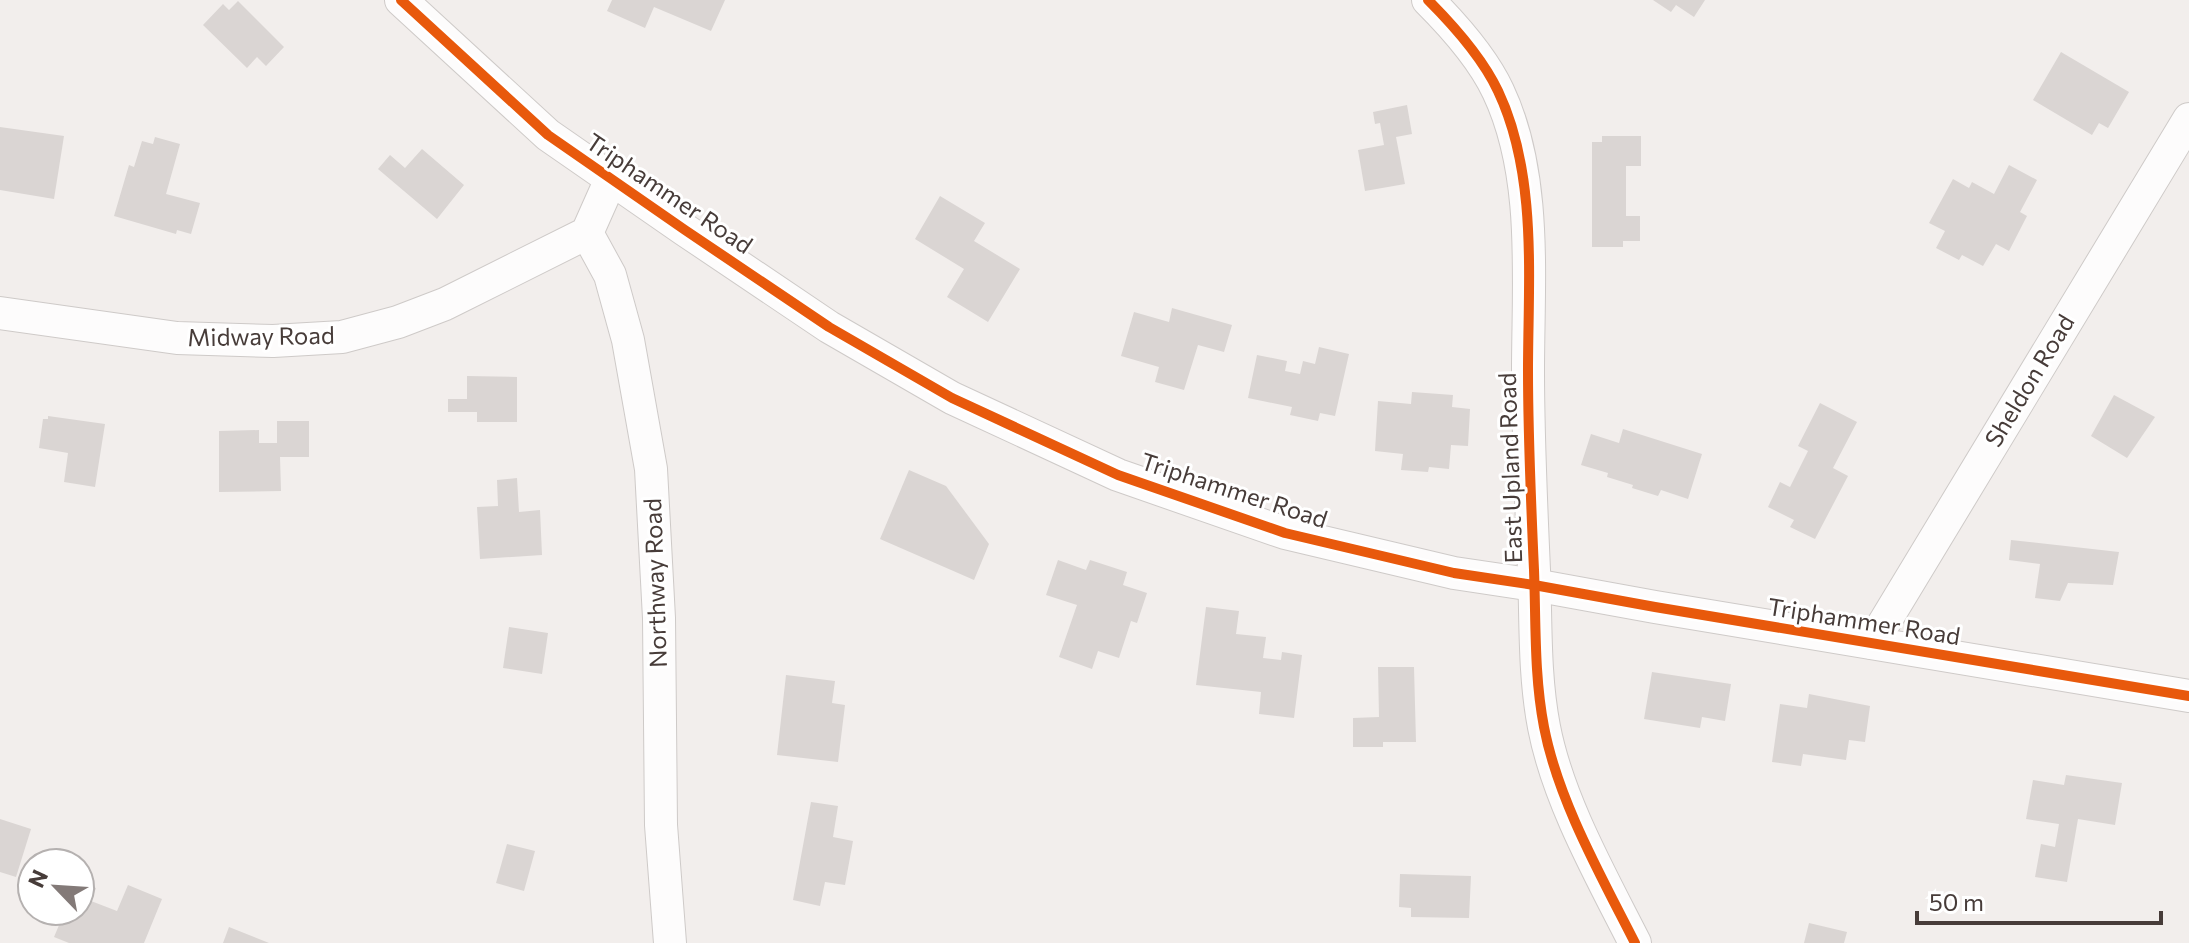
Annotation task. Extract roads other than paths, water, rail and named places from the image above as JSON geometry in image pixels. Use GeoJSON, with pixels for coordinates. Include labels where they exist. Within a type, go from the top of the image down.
{"type":"FeatureCollection","features":[{"type":"Feature","properties":{"kind":"street","name":"Triphammer Road"},"geometry":{"type":"LineString","coordinates":[[401,0],[548,135],[829,327],[952,398],[1118,475],[1285,533],[1454,573],[2189,696]]}},
{"type":"Feature","properties":{"kind":"street","name":"East Upland Road"},"geometry":{"type":"LineString","coordinates":[[1428,0],[1451,23],[1497,89],[1521,172],[1526,207],[1529,305],[1528,422],[1536,672],[1544,727],[1557,782],[1635,943]]}},
{"type":"Feature","properties":{"kind":"street","name":"Sheldon Road"},"geometry":{"type":"LineString","coordinates":[[1872,643],[2189,119]]}},
{"type":"Feature","properties":{"kind":"street"},"geometry":{"type":"LineString","coordinates":[[587,233],[611,179]]}},
{"type":"Feature","properties":{"kind":"street","name":"Midway Road"},"geometry":{"type":"LineString","coordinates":[[0,313],[177,338],[273,341],[342,337],[398,322],[445,304],[587,233]]}},
{"type":"Feature","properties":{"kind":"street","name":"Northway Road"},"geometry":{"type":"LineString","coordinates":[[587,233],[610,275],[628,340],[651,469],[659,618],[661,825],[670,943]]}}]}
